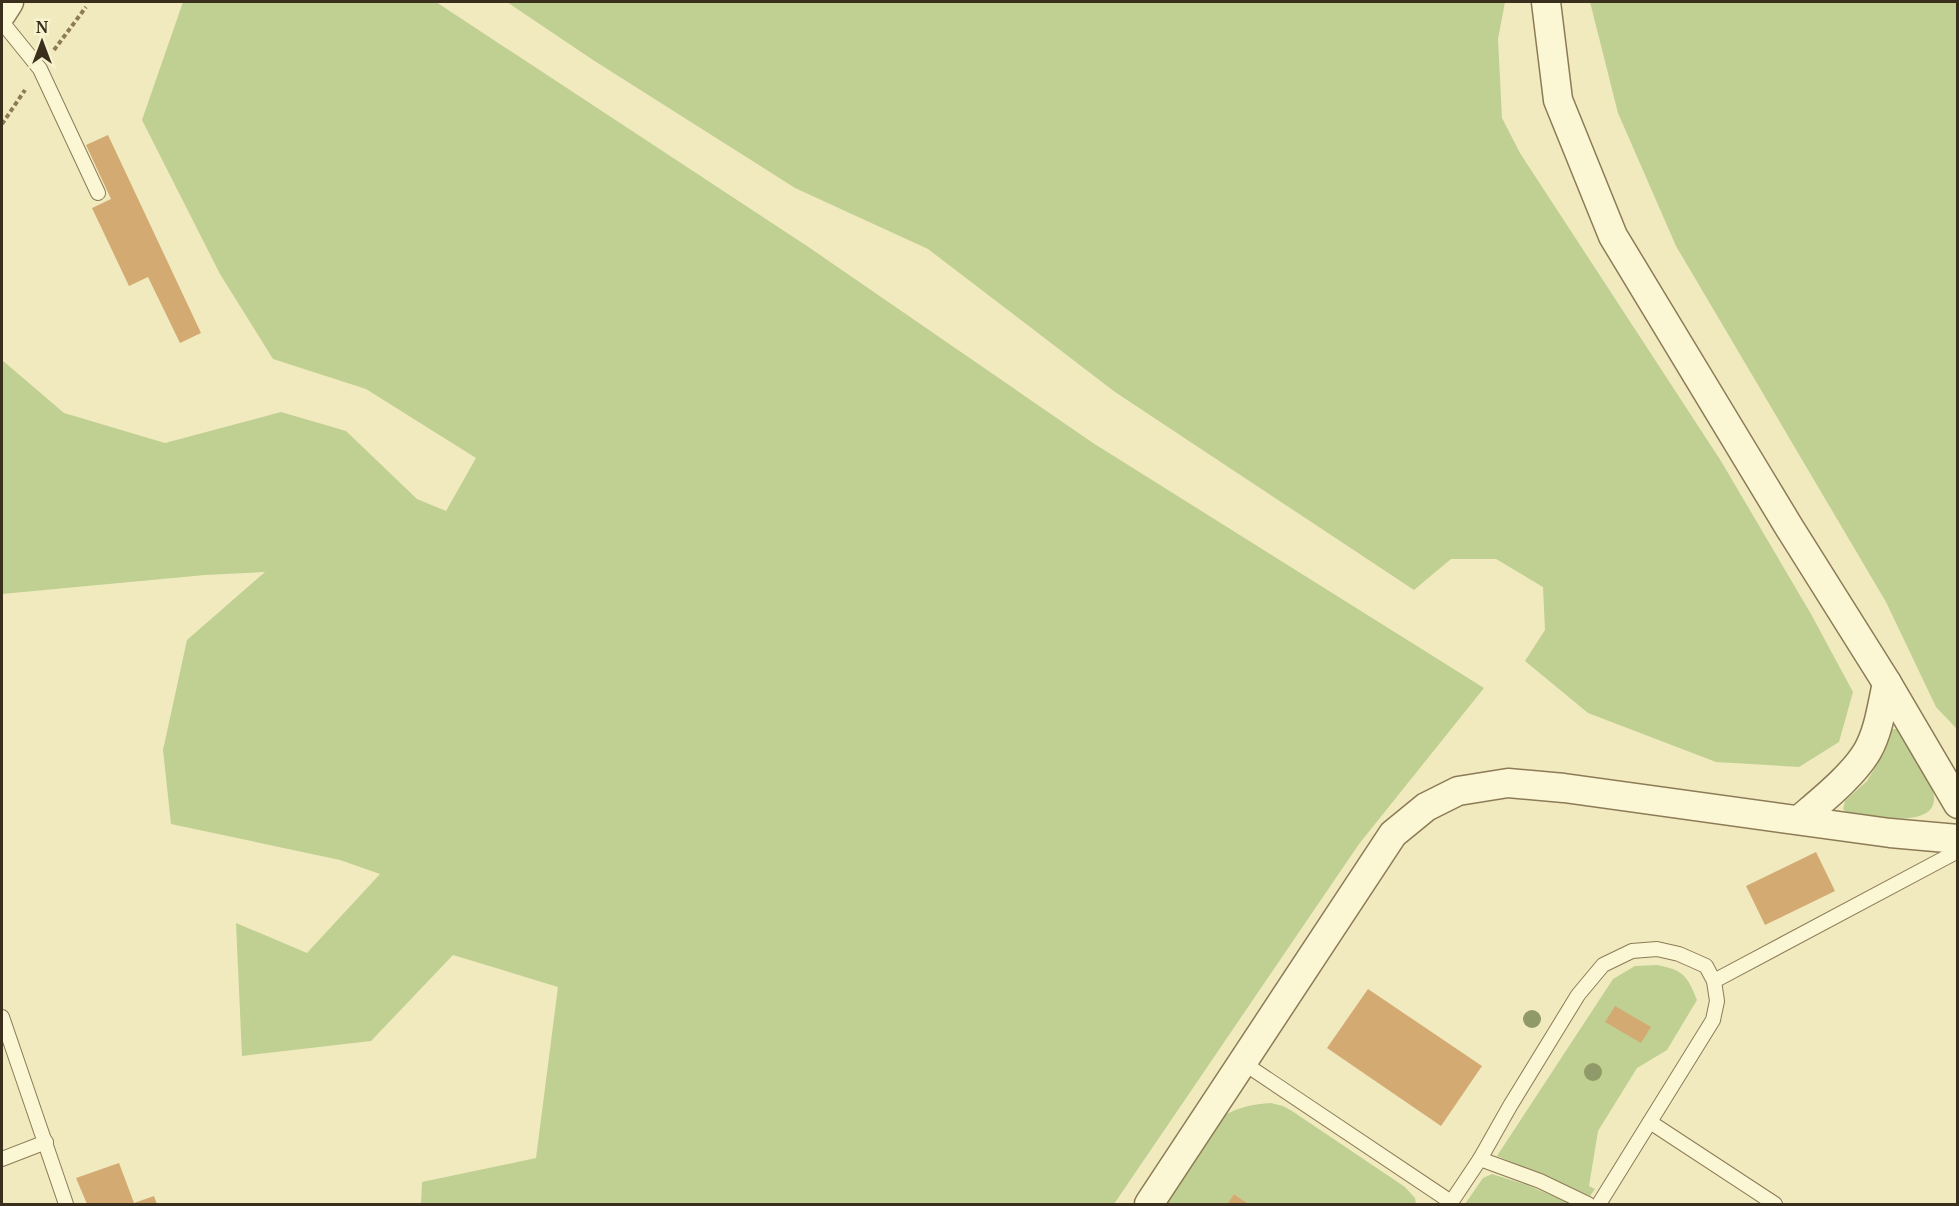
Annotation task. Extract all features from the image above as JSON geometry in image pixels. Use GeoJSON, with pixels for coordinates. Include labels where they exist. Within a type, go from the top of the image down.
{"type":"FeatureCollection","features":[{"type":"Feature","properties":{"kind":"street"},"geometry":{"type":"LineString","coordinates":[[2,13],[9,2]]}},
{"type":"Feature","properties":{"kind":"street"},"geometry":{"type":"LineString","coordinates":[[1546,2],[1558,100],[1613,236],[1789,527],[1887,683],[1958,804]]}},
{"type":"Feature","properties":{"kind":"street"},"geometry":{"type":"LineString","coordinates":[[1799,820],[1839,786],[1868,751],[1880,717],[1887,683]]}},
{"type":"Feature","properties":{"kind":"street"},"geometry":{"type":"LineString","coordinates":[[1149,1204],[1394,834],[1426,807],[1458,791],[1508,783],[1564,788],[1890,833],[1958,839]]}},
{"type":"Feature","properties":{"kind":"lane"},"geometry":{"type":"LineString","coordinates":[[2,22],[40,69],[98,193]]}},
{"type":"Feature","properties":{"kind":"lane"},"geometry":{"type":"LineString","coordinates":[[1714,981],[1958,851]]}},
{"type":"Feature","properties":{"kind":"lane"},"geometry":{"type":"LineString","coordinates":[[1242,1062],[1450,1203],[1480,1159],[1578,995],[1603,965],[1632,951],[1657,949],[1679,954],[1706,966],[1714,981],[1717,1001],[1713,1020],[1599,1204]]}},
{"type":"Feature","properties":{"kind":"lane"},"geometry":{"type":"LineString","coordinates":[[2,1017],[66,1204]]}},
{"type":"Feature","properties":{"kind":"lane"},"geometry":{"type":"LineString","coordinates":[[1650,1122],[1775,1204]]}},
{"type":"Feature","properties":{"kind":"lane"},"geometry":{"type":"LineString","coordinates":[[2,1159],[46,1142]]}},
{"type":"Feature","properties":{"kind":"lane"},"geometry":{"type":"LineString","coordinates":[[1480,1159],[1540,1181],[1588,1204]]}},
{"type":"Feature","properties":{"kind":"green space"},"geometry":{"type":"Polygon","coordinates":[[[183,2],[436,2],[807,246],[1093,443],[1484,688],[1359,844],[1114,1204],[421,1204],[422,1182],[536,1158],[558,987],[453,955],[371,1041],[242,1056],[236,923],[307,953],[380,874],[340,860],[171,824],[163,750],[187,640],[265,572],[205,575],[2,594],[2,360],[64,413],[165,443],[281,412],[346,431],[417,499],[446,511],[476,458],[366,389],[273,359],[220,274],[142,120],[183,2]]]}},
{"type":"Feature","properties":{"kind":"green space"},"geometry":{"type":"Polygon","coordinates":[[[507,2],[1505,2],[1498,39],[1502,118],[1520,153],[1721,461],[1811,614],[1853,692],[1839,742],[1799,767],[1716,762],[1588,713],[1525,661],[1545,630],[1543,587],[1496,559],[1451,559],[1414,590],[1115,392],[928,249],[795,188],[593,60],[507,2]]]}},
{"type":"Feature","properties":{"kind":"green space"},"geometry":{"type":"Polygon","coordinates":[[[1590,2],[1957,2],[1957,729],[1936,707],[1886,602],[1676,246],[1618,113],[1590,2]]]}},
{"type":"Feature","properties":{"kind":"green space"},"geometry":{"type":"Polygon","coordinates":[[[1893,729],[1898,729],[1902,734],[1932,788],[1934,802],[1928,812],[1917,817],[1887,818],[1846,812],[1843,809],[1845,801],[1867,781],[1884,753],[1893,729]]]}},
{"type":"Feature","properties":{"kind":"green space"},"geometry":{"type":"Polygon","coordinates":[[[1657,965],[1673,969],[1683,975],[1697,1000],[1667,1050],[1637,1068],[1598,1131],[1589,1186],[1595,1189],[1590,1196],[1497,1156],[1613,979],[1635,966],[1657,965]]]}},
{"type":"Feature","properties":{"kind":"green space"},"geometry":{"type":"Polygon","coordinates":[[[1271,1103],[1292,1111],[1405,1187],[1415,1198],[1416,1204],[1249,1204],[1234,1194],[1227,1204],[1162,1204],[1223,1116],[1246,1106],[1271,1103]]]}},
{"type":"Feature","properties":{"kind":"green space"},"geometry":{"type":"Polygon","coordinates":[[[1492,1174],[1527,1185],[1572,1204],[1465,1204],[1483,1178],[1492,1174]]]}},
{"type":"Feature","properties":{"kind":"building"},"geometry":{"type":"Polygon","coordinates":[[[108,135],[201,333],[180,343],[148,277],[129,286],[92,208],[111,199],[86,145],[108,135]]]}},
{"type":"Feature","properties":{"kind":"building"},"geometry":{"type":"Polygon","coordinates":[[[1816,852],[1835,891],[1765,925],[1746,886],[1816,852]]]}},
{"type":"Feature","properties":{"kind":"building"},"geometry":{"type":"Polygon","coordinates":[[[1368,989],[1482,1066],[1441,1126],[1327,1048],[1368,989]]]}},
{"type":"Feature","properties":{"kind":"building"},"geometry":{"type":"Polygon","coordinates":[[[1615,1006],[1651,1027],[1641,1043],[1605,1022],[1615,1006]]]}},
{"type":"Feature","properties":{"kind":"building"},"geometry":{"type":"Polygon","coordinates":[[[119,1163],[134,1203],[154,1196],[157,1204],[87,1204],[76,1178],[119,1163]]]}},
{"type":"Feature","properties":{"kind":"building"},"geometry":{"type":"Polygon","coordinates":[[[1234,1194],[1249,1204],[1227,1204],[1234,1194]]]}}]}
